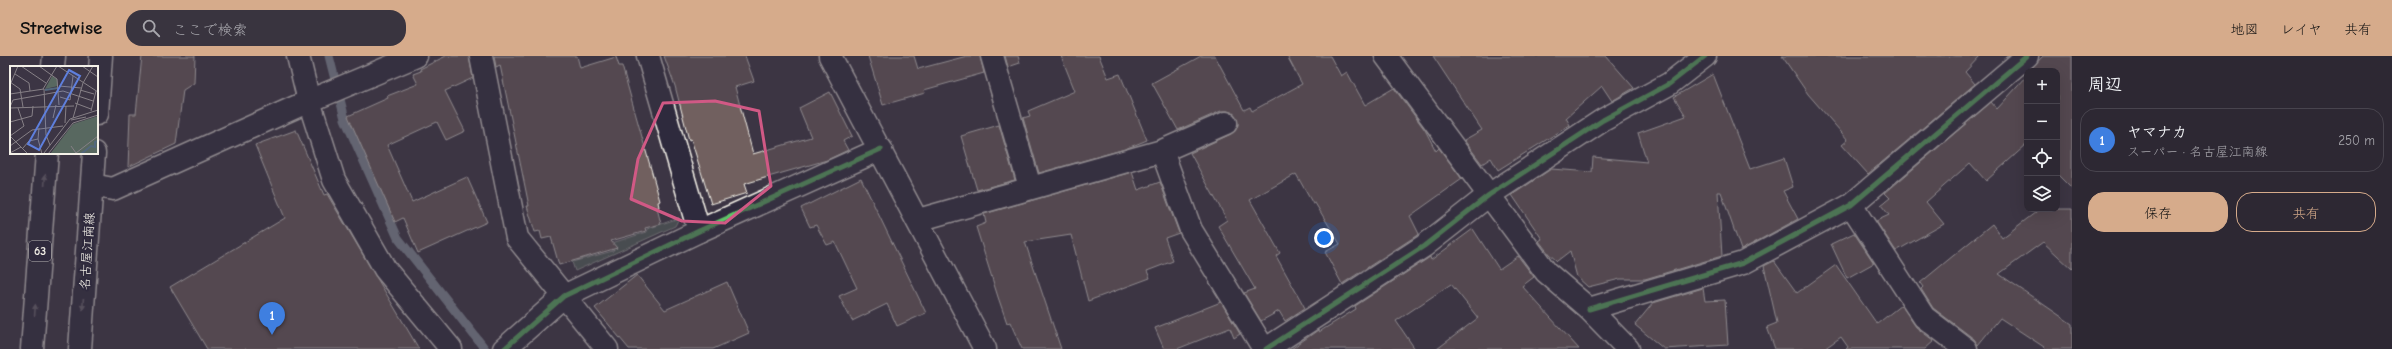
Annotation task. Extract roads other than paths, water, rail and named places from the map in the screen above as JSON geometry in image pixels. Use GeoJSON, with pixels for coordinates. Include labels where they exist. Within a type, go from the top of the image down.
{"type":"FeatureCollection","features":[{"type":"Feature","properties":{"kind":"street"},"geometry":{"type":"LineString","coordinates":[[53,66],[54,56]]}},
{"type":"Feature","properties":{"kind":"street"},"geometry":{"type":"LineString","coordinates":[[98,100],[101,56]]}},
{"type":"Feature","properties":{"kind":"street"},"geometry":{"type":"LineString","coordinates":[[298,56],[334,180],[385,269],[450,349]]}},
{"type":"Feature","properties":{"kind":"street"},"geometry":{"type":"LineString","coordinates":[[92,185],[113,189],[310,101],[416,56]]}},
{"type":"Feature","properties":{"kind":"street"},"geometry":{"type":"LineString","coordinates":[[481,56],[517,238],[607,349]]}},
{"type":"Feature","properties":{"kind":"street"},"geometry":{"type":"LineString","coordinates":[[648,56],[699,231]]}},
{"type":"Feature","properties":{"kind":"street"},"geometry":{"type":"LineString","coordinates":[[830,56],[881,149],[985,349]]}},
{"type":"Feature","properties":{"kind":"street"},"geometry":{"type":"LineString","coordinates":[[992,56],[1030,187]]}},
{"type":"Feature","properties":{"kind":"street"},"geometry":{"type":"LineString","coordinates":[[1386,56],[1546,272],[1589,309],[1628,349]]}},
{"type":"Feature","properties":{"kind":"street"},"geometry":{"type":"LineString","coordinates":[[1162,151],[1191,230],[1265,349],[1424,246],[1489,195],[1603,120],[1669,84],[1705,56]]}},
{"type":"Feature","properties":{"kind":"street"},"geometry":{"type":"LineString","coordinates":[[1589,309],[1743,263],[1851,205],[2027,56]]}},
{"type":"Feature","properties":{"kind":"street"},"geometry":{"type":"LineString","coordinates":[[918,220],[1030,187],[1162,151],[1226,123]]}},
{"type":"Feature","properties":{"kind":"street"},"geometry":{"type":"LineString","coordinates":[[506,348],[564,296],[699,231],[881,149]]}},
{"type":"Feature","properties":{"kind":"street","name":"63"},"geometry":{"type":"LineString","coordinates":[[32,349],[47,154]]}},
{"type":"Feature","properties":{"kind":"street","name":"名古屋江南線"},"geometry":{"type":"LineString","coordinates":[[80,349],[94,154]]}},
{"type":"Feature","properties":{"kind":"street"},"geometry":{"type":"LineString","coordinates":[[1851,205],[1924,317],[1966,349]]}},
{"type":"Feature","properties":{"kind":"waterway"},"geometry":{"type":"LineString","coordinates":[[329,56],[345,119],[398,238],[485,349]]}},
{"type":"Feature","properties":{"kind":"place","name":"ヤマナカ"},"geometry":{"type":"Point","coordinates":[272,335]}}]}
